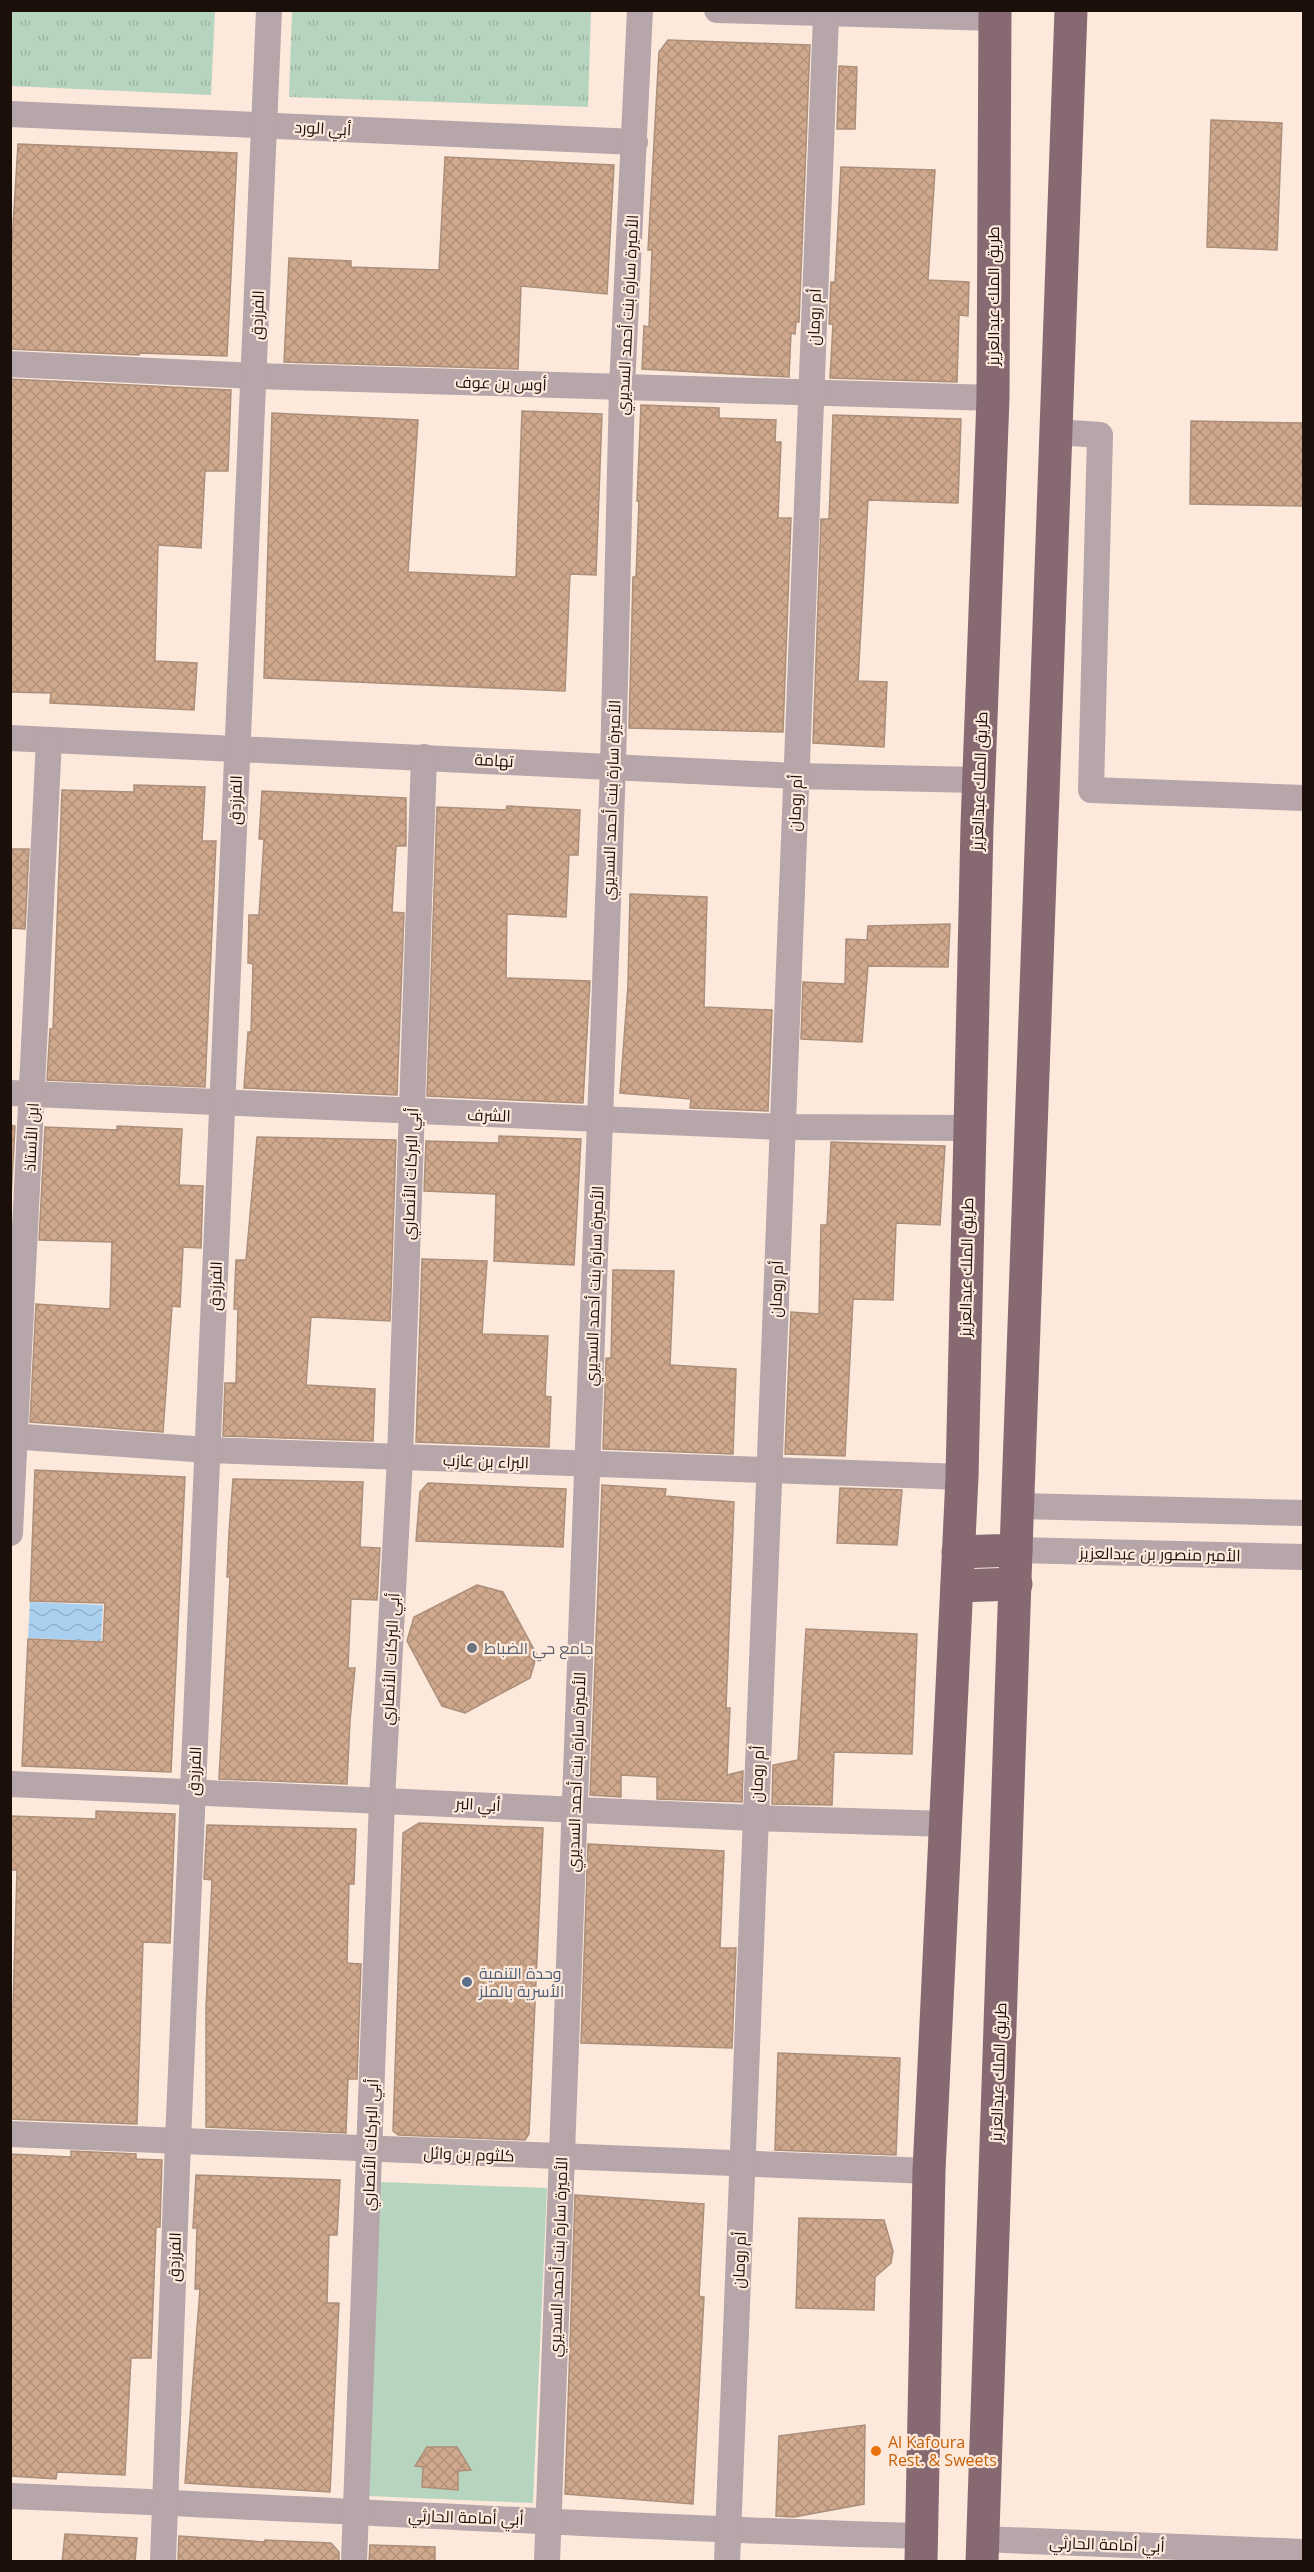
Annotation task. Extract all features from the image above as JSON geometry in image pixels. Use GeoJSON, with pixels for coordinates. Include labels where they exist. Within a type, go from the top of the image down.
{"type":"FeatureCollection","features":[{"type":"Feature","properties":{"kind":"main road","name":"طريق الملك عبدالعزيز"},"geometry":{"type":"LineString","coordinates":[[982,2551],[1071,10]]}},
{"type":"Feature","properties":{"kind":"main road","name":"طريق الملك عبدالعزيز"},"geometry":{"type":"LineString","coordinates":[[921,2549],[928,2171],[962,1477],[978,780],[993,398],[995,14]]}},
{"type":"Feature","properties":{"kind":"main road"},"geometry":{"type":"LineString","coordinates":[[958,1552],[1016,1550]]}},
{"type":"Feature","properties":{"kind":"main road"},"geometry":{"type":"LineString","coordinates":[[957,1586],[1016,1584]]}},
{"type":"Feature","properties":{"kind":"street","name":"الفرزدق"},"geometry":{"type":"LineString","coordinates":[[163,2562],[178,2141],[269,10]]}},
{"type":"Feature","properties":{"kind":"street","name":"الأميرة سارة بنت أحمد السديري"},"geometry":{"type":"LineString","coordinates":[[547,2562],[600,1118],[622,387],[640,10]]}},
{"type":"Feature","properties":{"kind":"street"},"geometry":{"type":"LineString","coordinates":[[717,10],[826,16],[995,14]]}},
{"type":"Feature","properties":{"kind":"street","name":"أم رومان"},"geometry":{"type":"LineString","coordinates":[[727,2562],[826,16]]}},
{"type":"Feature","properties":{"kind":"street","name":"أبي الورد"},"geometry":{"type":"LineString","coordinates":[[10,114],[635,142]]}},
{"type":"Feature","properties":{"kind":"street","name":"أوس بن عوف"},"geometry":{"type":"LineString","coordinates":[[10,364],[255,376],[993,398]]}},
{"type":"Feature","properties":{"kind":"street"},"geometry":{"type":"LineString","coordinates":[[1056,432],[1100,435],[1091,790],[1304,798]]}},
{"type":"Feature","properties":{"kind":"street","name":"تهامة"},"geometry":{"type":"LineString","coordinates":[[10,738],[796,776],[978,780]]}},
{"type":"Feature","properties":{"kind":"street","name":"ابن الأستاذ"},"geometry":{"type":"LineString","coordinates":[[10,1533],[22,1094],[49,740]]}},
{"type":"Feature","properties":{"kind":"street","name":"أبي البركات الأنصاري"},"geometry":{"type":"LineString","coordinates":[[354,2562],[382,1800],[400,1458],[424,757]]}},
{"type":"Feature","properties":{"kind":"street","name":"الشرف"},"geometry":{"type":"LineString","coordinates":[[22,1094],[782,1127],[969,1128]]}},
{"type":"Feature","properties":{"kind":"street","name":"البراء بن عازب"},"geometry":{"type":"LineString","coordinates":[[13,1437],[208,1450],[962,1477]]}},
{"type":"Feature","properties":{"kind":"street"},"geometry":{"type":"LineString","coordinates":[[1018,1506],[1304,1513]]}},
{"type":"Feature","properties":{"kind":"street","name":"الأمير منصور بن عبدالعزيز"},"geometry":{"type":"LineString","coordinates":[[1016,1550],[1304,1557]]}},
{"type":"Feature","properties":{"kind":"street","name":"أبي البر"},"geometry":{"type":"LineString","coordinates":[[10,1784],[755,1818],[946,1824]]}},
{"type":"Feature","properties":{"kind":"street","name":"كلثوم بن وائل"},"geometry":{"type":"LineString","coordinates":[[10,2134],[928,2171]]}},
{"type":"Feature","properties":{"kind":"street","name":"أبي أمامة الحارثي"},"geometry":{"type":"LineString","coordinates":[[10,2496],[549,2520],[728,2531],[921,2549]]}},
{"type":"Feature","properties":{"kind":"street","name":"أبي أمامة الحارثي"},"geometry":{"type":"LineString","coordinates":[[982,2551],[1304,2552]]}},
{"type":"Feature","properties":{"kind":"green space"},"geometry":{"type":"Polygon","coordinates":[[[11,10],[215,11],[211,95],[11,86],[11,10]]]}},
{"type":"Feature","properties":{"kind":"green space"},"geometry":{"type":"Polygon","coordinates":[[[292,11],[591,11],[588,107],[289,97],[292,11]]]}},
{"type":"Feature","properties":{"kind":"green space"},"geometry":{"type":"Polygon","coordinates":[[[380,2182],[547,2188],[533,2503],[369,2496],[380,2182]]]}},
{"type":"Feature","properties":{"kind":"water"},"geometry":{"type":"Polygon","coordinates":[[[30,1602],[103,1605],[101,1641],[28,1638],[30,1602]]]}},
{"type":"Feature","properties":{"kind":"building"},"geometry":{"type":"Polygon","coordinates":[[[668,40],[810,45],[799,322],[796,322],[795,334],[791,333],[789,377],[642,369],[644,326],[649,327],[652,250],[648,250],[659,52],[668,40]]]}},
{"type":"Feature","properties":{"kind":"building"},"geometry":{"type":"Polygon","coordinates":[[[839,66],[857,67],[855,129],[837,129],[839,66]]]}},
{"type":"Feature","properties":{"kind":"building"},"geometry":{"type":"Polygon","coordinates":[[[1211,120],[1282,123],[1277,250],[1207,247],[1211,120]]]}},
{"type":"Feature","properties":{"kind":"building"},"geometry":{"type":"Polygon","coordinates":[[[18,144],[237,153],[227,356],[140,353],[139,355],[10,349],[10,275],[18,144]]]}},
{"type":"Feature","properties":{"kind":"building"},"geometry":{"type":"Polygon","coordinates":[[[445,157],[614,165],[607,294],[521,286],[518,369],[284,362],[289,258],[351,261],[351,267],[439,270],[445,157]]]}},
{"type":"Feature","properties":{"kind":"building"},"geometry":{"type":"Polygon","coordinates":[[[841,167],[935,170],[928,280],[969,282],[968,316],[959,315],[957,382],[830,378],[833,324],[829,324],[831,282],[835,282],[841,167]]]}},
{"type":"Feature","properties":{"kind":"building"},"geometry":{"type":"Polygon","coordinates":[[[10,379],[231,390],[228,471],[205,471],[201,548],[158,545],[155,661],[197,663],[194,710],[50,703],[51,693],[10,692],[10,379]]]}},
{"type":"Feature","properties":{"kind":"building"},"geometry":{"type":"Polygon","coordinates":[[[641,405],[719,408],[719,418],[776,420],[775,442],[781,442],[778,518],[791,518],[783,732],[629,728],[641,405]]]}},
{"type":"Feature","properties":{"kind":"building"},"geometry":{"type":"Polygon","coordinates":[[[522,411],[602,414],[596,575],[570,574],[565,691],[264,678],[272,413],[418,420],[408,572],[516,577],[522,411]]]}},
{"type":"Feature","properties":{"kind":"building"},"geometry":{"type":"Polygon","coordinates":[[[833,415],[961,419],[958,503],[868,500],[858,681],[887,682],[884,747],[813,743],[821,519],[829,519],[833,415]]]}},
{"type":"Feature","properties":{"kind":"building"},"geometry":{"type":"Polygon","coordinates":[[[1191,421],[1304,423],[1304,506],[1190,504],[1191,421]]]}},
{"type":"Feature","properties":{"kind":"building"},"geometry":{"type":"Polygon","coordinates":[[[134,785],[205,787],[202,841],[216,841],[205,1087],[47,1080],[50,1029],[53,1029],[62,790],[134,792],[134,785]]]}},
{"type":"Feature","properties":{"kind":"building"},"geometry":{"type":"Polygon","coordinates":[[[262,791],[406,798],[406,846],[396,846],[392,912],[404,913],[397,1095],[244,1088],[248,1032],[251,1032],[253,964],[248,963],[249,915],[259,915],[264,839],[259,839],[262,791]]]}},
{"type":"Feature","properties":{"kind":"building"},"geometry":{"type":"Polygon","coordinates":[[[507,806],[580,810],[578,855],[569,855],[566,917],[507,914],[506,978],[590,981],[583,1103],[427,1096],[437,807],[506,810],[507,806]]]}},
{"type":"Feature","properties":{"kind":"building"},"geometry":{"type":"Polygon","coordinates":[[[10,849],[29,849],[25,929],[10,928],[10,849]]]}},
{"type":"Feature","properties":{"kind":"building"},"geometry":{"type":"Polygon","coordinates":[[[630,894],[707,897],[704,1007],[772,1010],[768,1111],[690,1108],[691,1099],[620,1093],[628,985],[630,894]]]}},
{"type":"Feature","properties":{"kind":"building"},"geometry":{"type":"Polygon","coordinates":[[[950,924],[948,967],[868,966],[862,1042],[801,1039],[803,982],[845,984],[846,939],[867,940],[868,926],[950,924]]]}},
{"type":"Feature","properties":{"kind":"building"},"geometry":{"type":"Polygon","coordinates":[[[10,1125],[15,1126],[10,1217],[10,1125]]]}},
{"type":"Feature","properties":{"kind":"building"},"geometry":{"type":"Polygon","coordinates":[[[117,1126],[182,1129],[179,1185],[203,1186],[201,1248],[183,1247],[180,1307],[172,1306],[163,1432],[30,1422],[36,1304],[110,1309],[112,1242],[39,1240],[45,1127],[117,1130],[117,1126]]]}},
{"type":"Feature","properties":{"kind":"building"},"geometry":{"type":"Polygon","coordinates":[[[499,1136],[581,1139],[574,1265],[494,1261],[496,1194],[424,1191],[426,1141],[499,1143],[499,1136]]]}},
{"type":"Feature","properties":{"kind":"building"},"geometry":{"type":"Polygon","coordinates":[[[257,1137],[396,1140],[390,1321],[311,1317],[306,1385],[375,1389],[373,1441],[223,1436],[225,1383],[236,1383],[238,1309],[234,1309],[236,1260],[246,1260],[257,1137]]]}},
{"type":"Feature","properties":{"kind":"building"},"geometry":{"type":"Polygon","coordinates":[[[831,1142],[945,1146],[940,1225],[896,1223],[893,1300],[853,1299],[845,1456],[785,1454],[791,1312],[819,1314],[821,1225],[827,1225],[831,1142]]]}},
{"type":"Feature","properties":{"kind":"building"},"geometry":{"type":"Polygon","coordinates":[[[422,1259],[487,1261],[482,1334],[548,1336],[545,1396],[551,1397],[549,1447],[416,1442],[422,1259]]]}},
{"type":"Feature","properties":{"kind":"building"},"geometry":{"type":"Polygon","coordinates":[[[613,1270],[674,1271],[670,1365],[736,1369],[733,1454],[603,1449],[606,1358],[611,1358],[613,1270]]]}},
{"type":"Feature","properties":{"kind":"building"},"geometry":{"type":"Polygon","coordinates":[[[35,1470],[185,1477],[171,1772],[22,1766],[28,1639],[103,1642],[105,1603],[30,1601],[35,1470]]]}},
{"type":"Feature","properties":{"kind":"building"},"geometry":{"type":"Polygon","coordinates":[[[233,1479],[363,1482],[360,1547],[380,1548],[377,1600],[351,1599],[348,1668],[355,1668],[347,1784],[219,1779],[233,1479]]]}},
{"type":"Feature","properties":{"kind":"building"},"geometry":{"type":"Polygon","coordinates":[[[428,1483],[566,1489],[563,1547],[416,1541],[420,1492],[428,1483]]]}},
{"type":"Feature","properties":{"kind":"building"},"geometry":{"type":"Polygon","coordinates":[[[602,1485],[666,1489],[665,1496],[734,1502],[726,1708],[730,1708],[727,1775],[743,1771],[742,1802],[657,1799],[657,1777],[621,1775],[621,1797],[590,1795],[602,1485]]]}},
{"type":"Feature","properties":{"kind":"building"},"geometry":{"type":"Polygon","coordinates":[[[840,1488],[902,1490],[897,1545],[837,1543],[840,1488]]]}},
{"type":"Feature","properties":{"kind":"building","name":"جامع حي الضباط"},"geometry":{"type":"Polygon","coordinates":[[[477,1585],[503,1592],[537,1655],[530,1678],[465,1713],[442,1706],[407,1641],[414,1617],[477,1585]]]}},
{"type":"Feature","properties":{"kind":"building"},"geometry":{"type":"Polygon","coordinates":[[[806,1629],[917,1634],[912,1754],[834,1752],[832,1805],[772,1804],[773,1765],[798,1760],[806,1629]]]}},
{"type":"Feature","properties":{"kind":"building"},"geometry":{"type":"Polygon","coordinates":[[[96,1811],[175,1814],[170,1943],[143,1942],[137,2124],[10,2119],[10,2007],[13,2007],[17,1870],[11,1870],[11,1816],[96,1819],[96,1811]]]}},
{"type":"Feature","properties":{"kind":"building","name":"وحدة التنمية الأسرية بالملز"},"geometry":{"type":"Polygon","coordinates":[[[419,1823],[543,1828],[529,2134],[525,2140],[398,2135],[393,2131],[403,1833],[419,1823]]]}},
{"type":"Feature","properties":{"kind":"building"},"geometry":{"type":"Polygon","coordinates":[[[207,1825],[356,1829],[354,1884],[349,1884],[347,1963],[361,1964],[357,2079],[348,2079],[346,2133],[206,2127],[206,2008],[212,1880],[204,1879],[207,1825]]]}},
{"type":"Feature","properties":{"kind":"building"},"geometry":{"type":"Polygon","coordinates":[[[588,1844],[724,1851],[720,1948],[736,1948],[732,2048],[581,2043],[588,1844]]]}},
{"type":"Feature","properties":{"kind":"building"},"geometry":{"type":"Polygon","coordinates":[[[778,2053],[900,2058],[896,2155],[775,2150],[778,2053]]]}},
{"type":"Feature","properties":{"kind":"building"},"geometry":{"type":"Polygon","coordinates":[[[71,2151],[136,2154],[136,2159],[162,2160],[160,2227],[156,2227],[151,2358],[131,2358],[125,2475],[57,2472],[56,2479],[10,2476],[10,2154],[71,2157],[71,2151]]]}},
{"type":"Feature","properties":{"kind":"building"},"geometry":{"type":"Polygon","coordinates":[[[196,2175],[340,2180],[337,2235],[329,2235],[327,2303],[339,2303],[330,2492],[185,2483],[200,2289],[195,2289],[197,2228],[193,2228],[196,2175]]]}},
{"type":"Feature","properties":{"kind":"building"},"geometry":{"type":"Polygon","coordinates":[[[575,2195],[704,2204],[699,2296],[704,2297],[693,2504],[565,2494],[575,2195]]]}},
{"type":"Feature","properties":{"kind":"building"},"geometry":{"type":"Polygon","coordinates":[[[799,2218],[884,2220],[893,2251],[891,2263],[875,2277],[874,2310],[796,2308],[799,2218]]]}},
{"type":"Feature","properties":{"kind":"building"},"geometry":{"type":"Polygon","coordinates":[[[865,2425],[864,2504],[794,2517],[776,2516],[779,2436],[865,2425]]]}},
{"type":"Feature","properties":{"kind":"building"},"geometry":{"type":"Polygon","coordinates":[[[427,2447],[457,2447],[471,2470],[458,2471],[458,2490],[422,2487],[423,2467],[415,2466],[427,2447]]]}},
{"type":"Feature","properties":{"kind":"building"},"geometry":{"type":"Polygon","coordinates":[[[65,2534],[137,2538],[135,2562],[62,2562],[65,2534]]]}},
{"type":"Feature","properties":{"kind":"building"},"geometry":{"type":"Polygon","coordinates":[[[179,2536],[265,2542],[265,2540],[331,2543],[339,2552],[339,2562],[178,2562],[179,2536]]]}},
{"type":"Feature","properties":{"kind":"building"},"geometry":{"type":"Polygon","coordinates":[[[370,2545],[435,2547],[435,2562],[369,2562],[370,2545]]]}},
{"type":"Feature","properties":{"kind":"place","name":"جامع حي الضباط"},"geometry":{"type":"Point","coordinates":[472,1648]}},
{"type":"Feature","properties":{"kind":"place","name":"وحدة التنمية الأسرية بالملز"},"geometry":{"type":"Point","coordinates":[467,1982]}},
{"type":"Feature","properties":{"kind":"place","name":"Al Kafoura Rest. & Sweets"},"geometry":{"type":"Point","coordinates":[876,2451]}}]}
